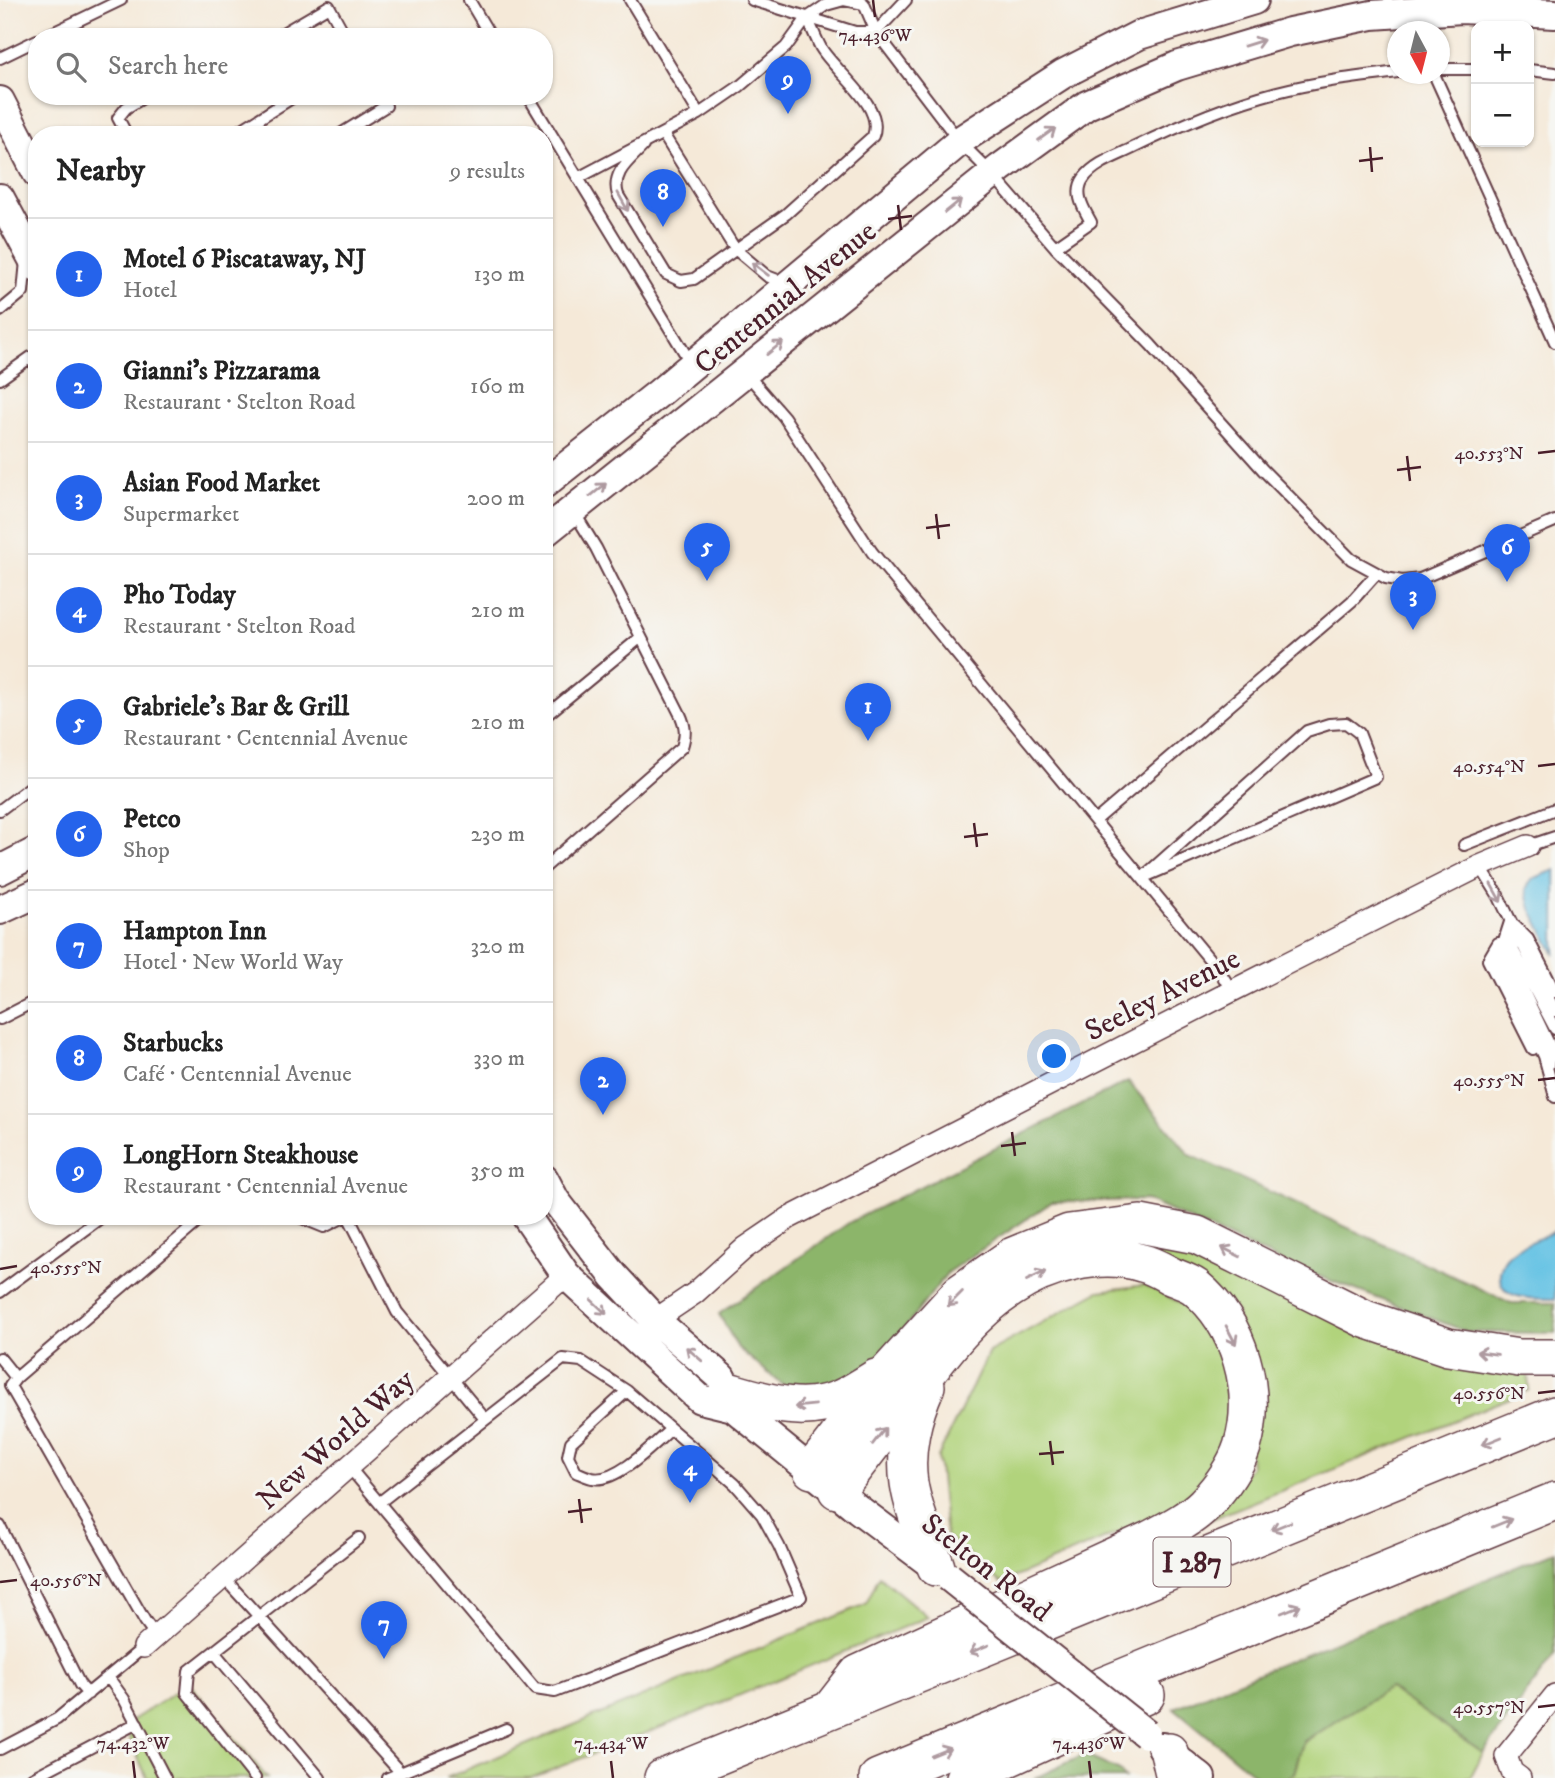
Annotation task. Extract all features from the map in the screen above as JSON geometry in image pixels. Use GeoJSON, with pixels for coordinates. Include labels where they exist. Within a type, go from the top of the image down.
{"type":"FeatureCollection","features":[{"type":"Feature","properties":{"kind":"highway"},"geometry":{"type":"LineString","coordinates":[[824,1480],[889,1371],[960,1293],[1013,1256],[1069,1233],[1140,1224],[1197,1235],[1365,1319],[1448,1347],[1519,1358],[1555,1358]]}},
{"type":"Feature","properties":{"kind":"highway"},"geometry":{"type":"LineString","coordinates":[[824,1480],[966,1325],[989,1304],[1022,1282],[1053,1268],[1085,1260],[1116,1259],[1142,1263],[1194,1286],[1230,1331],[1240,1353],[1249,1403],[1242,1447],[1233,1468],[1202,1506],[1176,1525],[1112,1557],[858,1674],[831,1710]]}},
{"type":"Feature","properties":{"kind":"highway"},"geometry":{"type":"LineString","coordinates":[[936,1360],[922,1395],[908,1461],[913,1502],[942,1572]]}},
{"type":"Feature","properties":{"kind":"highway"},"geometry":{"type":"LineString","coordinates":[[730,1399],[806,1407],[841,1399],[889,1371]]}},
{"type":"Feature","properties":{"kind":"highway","name":"I 287"},"geometry":{"type":"LineString","coordinates":[[663,1778],[1555,1416]]}},
{"type":"Feature","properties":{"kind":"highway","name":"I 287"},"geometry":{"type":"LineString","coordinates":[[878,1778],[1555,1501]]}},
{"type":"Feature","properties":{"kind":"highway"},"geometry":{"type":"LineString","coordinates":[[964,1778],[1211,1666],[1228,1635]]}},
{"type":"Feature","properties":{"kind":"main road","name":"Centennial Avenue"},"geometry":{"type":"LineString","coordinates":[[553,477],[960,142],[1063,74],[1139,35],[1254,0]]}},
{"type":"Feature","properties":{"kind":"main road","name":"Centennial Avenue"},"geometry":{"type":"LineString","coordinates":[[553,526],[992,174],[1087,105],[1177,66],[1290,32],[1372,15],[1462,9],[1555,14]]}},
{"type":"Feature","properties":{"kind":"main road"},"geometry":{"type":"LineString","coordinates":[[0,101],[28,155]]}},
{"type":"Feature","properties":{"kind":"main road"},"geometry":{"type":"LineString","coordinates":[[0,198],[28,250]]}},
{"type":"Feature","properties":{"kind":"main road"},"geometry":{"type":"LineString","coordinates":[[0,870],[28,856]]}},
{"type":"Feature","properties":{"kind":"main road"},"geometry":{"type":"LineString","coordinates":[[0,910],[28,896]]}},
{"type":"Feature","properties":{"kind":"main road","name":"Stelton Road"},"geometry":{"type":"LineString","coordinates":[[553,1196],[594,1252],[655,1320],[721,1377],[730,1399],[858,1509],[942,1572],[1163,1755],[1201,1778]]}},
{"type":"Feature","properties":{"kind":"main road","name":"Stelton Road"},"geometry":{"type":"LineString","coordinates":[[532,1225],[566,1275],[699,1399],[730,1399]]}},
{"type":"Feature","properties":{"kind":"street","name":"Seeley Avenue"},"geometry":{"type":"LineString","coordinates":[[655,1320],[695,1293],[745,1248],[789,1218],[1480,866],[1528,846]]}},
{"type":"Feature","properties":{"kind":"street","name":"New World Way"},"geometry":{"type":"LineString","coordinates":[[150,1641],[566,1275]]}},
{"type":"Feature","properties":{"kind":"street"},"geometry":{"type":"LineString","coordinates":[[1516,1775],[1506,1756],[1555,1695]]}},
{"type":"Feature","properties":{"kind":"lane"},"geometry":{"type":"LineString","coordinates":[[63,28],[121,0]]}},
{"type":"Feature","properties":{"kind":"lane"},"geometry":{"type":"LineString","coordinates":[[469,0],[486,28]]}},
{"type":"Feature","properties":{"kind":"lane"},"geometry":{"type":"LineString","coordinates":[[630,0],[699,114]]}},
{"type":"Feature","properties":{"kind":"lane"},"geometry":{"type":"LineString","coordinates":[[752,0],[855,32],[876,32],[906,0]]}},
{"type":"Feature","properties":{"kind":"lane"},"geometry":{"type":"LineString","coordinates":[[578,178],[643,146],[699,114],[740,86],[786,47],[807,18],[833,2],[862,2],[876,32],[960,142],[992,174],[1055,247],[1151,345],[1263,470],[1351,559],[1377,573],[1402,581],[1420,579],[1555,521]]}},
{"type":"Feature","properties":{"kind":"lane"},"geometry":{"type":"LineString","coordinates":[[291,28],[329,6],[341,28]]}},
{"type":"Feature","properties":{"kind":"lane"},"geometry":{"type":"LineString","coordinates":[[643,146],[618,174],[615,185],[618,195],[666,274],[681,281],[694,279],[786,214],[873,136],[876,129],[870,107],[822,49],[807,18]]}},
{"type":"Feature","properties":{"kind":"lane"},"geometry":{"type":"LineString","coordinates":[[0,58],[28,44]]}},
{"type":"Feature","properties":{"kind":"lane"},"geometry":{"type":"LineString","coordinates":[[1450,69],[1471,68]]}},
{"type":"Feature","properties":{"kind":"lane"},"geometry":{"type":"LineString","coordinates":[[1534,71],[1555,73]]}},
{"type":"Feature","properties":{"kind":"lane"},"geometry":{"type":"LineString","coordinates":[[1055,247],[1091,222],[1079,193],[1083,179],[1097,166],[1181,125],[1225,108],[1277,92],[1387,74]]}},
{"type":"Feature","properties":{"kind":"lane"},"geometry":{"type":"LineString","coordinates":[[1439,84],[1551,324],[1555,342]]}},
{"type":"Feature","properties":{"kind":"lane"},"geometry":{"type":"LineString","coordinates":[[122,126],[118,118],[130,105]]}},
{"type":"Feature","properties":{"kind":"lane"},"geometry":{"type":"LineString","coordinates":[[248,126],[281,105]]}},
{"type":"Feature","properties":{"kind":"lane"},"geometry":{"type":"LineString","coordinates":[[354,126],[385,105]]}},
{"type":"Feature","properties":{"kind":"lane"},"geometry":{"type":"LineString","coordinates":[[533,105],[546,126]]}},
{"type":"Feature","properties":{"kind":"lane"},"geometry":{"type":"LineString","coordinates":[[256,121],[259,126]]}},
{"type":"Feature","properties":{"kind":"lane"},"geometry":{"type":"LineString","coordinates":[[663,134],[735,249],[767,275],[789,284]]}},
{"type":"Feature","properties":{"kind":"lane"},"geometry":{"type":"LineString","coordinates":[[553,137],[692,365]]}},
{"type":"Feature","properties":{"kind":"lane"},"geometry":{"type":"LineString","coordinates":[[0,311],[23,292],[27,268],[23,241]]}},
{"type":"Feature","properties":{"kind":"lane"},"geometry":{"type":"LineString","coordinates":[[0,379],[28,359]]}},
{"type":"Feature","properties":{"kind":"lane"},"geometry":{"type":"LineString","coordinates":[[745,372],[784,417],[872,552],[1220,972],[1232,991]]}},
{"type":"Feature","properties":{"kind":"lane"},"geometry":{"type":"LineString","coordinates":[[553,860],[682,747],[686,727],[596,548],[573,510]]}},
{"type":"Feature","properties":{"kind":"lane"},"geometry":{"type":"LineString","coordinates":[[1095,821],[1352,601],[1377,573]]}},
{"type":"Feature","properties":{"kind":"lane"},"geometry":{"type":"LineString","coordinates":[[553,710],[641,637]]}},
{"type":"Feature","properties":{"kind":"lane"},"geometry":{"type":"LineString","coordinates":[[1346,723],[1359,733],[1377,777],[1142,878],[1307,731],[1329,724],[1346,723]]}},
{"type":"Feature","properties":{"kind":"lane"},"geometry":{"type":"LineString","coordinates":[[1,809],[28,789]]}},
{"type":"Feature","properties":{"kind":"lane"},"geometry":{"type":"LineString","coordinates":[[1,809],[28,797]]}},
{"type":"Feature","properties":{"kind":"lane"},"geometry":{"type":"LineString","coordinates":[[1464,845],[1555,809]]}},
{"type":"Feature","properties":{"kind":"lane"},"geometry":{"type":"LineString","coordinates":[[1528,846],[1555,837]]}},
{"type":"Feature","properties":{"kind":"lane"},"geometry":{"type":"LineString","coordinates":[[1480,866],[1498,895],[1555,1011]]}},
{"type":"Feature","properties":{"kind":"lane"},"geometry":{"type":"LineString","coordinates":[[1510,922],[1528,939],[1555,992]]}},
{"type":"Feature","properties":{"kind":"lane"},"geometry":{"type":"LineString","coordinates":[[1510,922],[1514,951],[1555,1029]]}},
{"type":"Feature","properties":{"kind":"lane"},"geometry":{"type":"LineString","coordinates":[[1510,922],[1488,960],[1538,1059],[1547,1070],[1555,1097]]}},
{"type":"Feature","properties":{"kind":"lane"},"geometry":{"type":"LineString","coordinates":[[1510,922],[1506,954],[1551,1048],[1547,1070]]}},
{"type":"Feature","properties":{"kind":"lane"},"geometry":{"type":"LineString","coordinates":[[0,1019],[28,1005]]}},
{"type":"Feature","properties":{"kind":"lane"},"geometry":{"type":"LineString","coordinates":[[0,1292],[91,1225]]}},
{"type":"Feature","properties":{"kind":"lane"},"geometry":{"type":"LineString","coordinates":[[0,1749],[57,1719],[150,1641],[145,1621],[10,1386],[194,1225]]}},
{"type":"Feature","properties":{"kind":"lane"},"geometry":{"type":"LineString","coordinates":[[352,1225],[397,1312],[485,1419]]}},
{"type":"Feature","properties":{"kind":"lane"},"geometry":{"type":"LineString","coordinates":[[0,1359],[16,1378]]}},
{"type":"Feature","properties":{"kind":"lane"},"geometry":{"type":"LineString","coordinates":[[349,1466],[536,1689],[555,1692],[801,1597],[762,1515],[735,1484],[627,1391],[581,1361],[563,1359],[380,1502]]}},
{"type":"Feature","properties":{"kind":"lane"},"geometry":{"type":"LineString","coordinates":[[627,1391],[571,1442],[568,1456],[576,1472],[594,1479],[609,1477],[644,1454],[671,1429]]}},
{"type":"Feature","properties":{"kind":"lane"},"geometry":{"type":"LineString","coordinates":[[0,1526],[80,1685],[88,1694]]}},
{"type":"Feature","properties":{"kind":"lane"},"geometry":{"type":"LineString","coordinates":[[255,1778],[187,1693],[189,1671],[359,1538]]}},
{"type":"Feature","properties":{"kind":"lane"},"geometry":{"type":"LineString","coordinates":[[223,1577],[401,1773]]}},
{"type":"Feature","properties":{"kind":"lane"},"geometry":{"type":"LineString","coordinates":[[214,1652],[320,1778]]}},
{"type":"Feature","properties":{"kind":"lane"},"geometry":{"type":"LineString","coordinates":[[108,1677],[124,1699],[164,1778]]}},
{"type":"Feature","properties":{"kind":"lane"},"geometry":{"type":"LineString","coordinates":[[32,1778],[137,1723]]}},
{"type":"Feature","properties":{"kind":"lane"},"geometry":{"type":"LineString","coordinates":[[388,1778],[506,1729]]}},
{"type":"Feature","properties":{"kind":"green space"},"geometry":{"type":"Polygon","coordinates":[[[1128,1081],[1190,1155],[1511,1303],[1555,1303],[1555,1333],[1468,1332],[1289,1265],[1146,1200],[1052,1202],[948,1272],[884,1355],[829,1388],[783,1385],[738,1348],[719,1314],[850,1222],[1128,1081]]]}},
{"type":"Feature","properties":{"kind":"green space"},"geometry":{"type":"Polygon","coordinates":[[[1126,1243],[1201,1247],[1528,1372],[1529,1390],[1212,1519],[1251,1466],[1237,1313],[1126,1243]]]}},
{"type":"Feature","properties":{"kind":"green space"},"geometry":{"type":"Polygon","coordinates":[[[1145,1285],[1198,1312],[1229,1368],[1227,1430],[1210,1475],[1185,1504],[1001,1583],[946,1536],[938,1457],[989,1352],[1099,1291],[1145,1285]]]}},
{"type":"Feature","properties":{"kind":"green space"},"geometry":{"type":"Polygon","coordinates":[[[1555,1551],[1555,1654],[1483,1753],[1389,1688],[1303,1742],[1294,1773],[1286,1778],[1259,1778],[1174,1708],[1555,1551]]]}},
{"type":"Feature","properties":{"kind":"green space"},"geometry":{"type":"Polygon","coordinates":[[[879,1576],[928,1617],[531,1778],[446,1778],[866,1604],[879,1576]]]}},
{"type":"Feature","properties":{"kind":"green space"},"geometry":{"type":"Polygon","coordinates":[[[189,1683],[267,1778],[147,1778],[124,1726],[189,1683]]]}},
{"type":"Feature","properties":{"kind":"green space"},"geometry":{"type":"Polygon","coordinates":[[[1389,1687],[1483,1753],[1470,1778],[1286,1778],[1294,1773],[1303,1743],[1389,1687]]]}},
{"type":"Feature","properties":{"kind":"green space"},"geometry":{"type":"Polygon","coordinates":[[[1084,1755],[1120,1771],[1125,1778],[1035,1778],[1084,1755]]]}},
{"type":"Feature","properties":{"kind":"water"},"geometry":{"type":"Polygon","coordinates":[[[1555,870],[1555,954],[1531,909],[1526,889],[1532,879],[1555,870]]]}},
{"type":"Feature","properties":{"kind":"water"},"geometry":{"type":"Polygon","coordinates":[[[1555,1231],[1555,1299],[1518,1296],[1504,1288],[1500,1272],[1507,1257],[1521,1247],[1555,1231]]]}},
{"type":"Feature","properties":{"kind":"place","name":"LongHorn Steakhouse"},"geometry":{"type":"Point","coordinates":[788,114]}},
{"type":"Feature","properties":{"kind":"place","name":"Starbucks"},"geometry":{"type":"Point","coordinates":[663,227]}},
{"type":"Feature","properties":{"kind":"place","name":"Gabriele's Bar & Grill"},"geometry":{"type":"Point","coordinates":[707,581]}},
{"type":"Feature","properties":{"kind":"place","name":"Petco"},"geometry":{"type":"Point","coordinates":[1507,582]}},
{"type":"Feature","properties":{"kind":"place","name":"Asian Food Market"},"geometry":{"type":"Point","coordinates":[1413,630]}},
{"type":"Feature","properties":{"kind":"place","name":"Motel 6 Piscataway, NJ"},"geometry":{"type":"Point","coordinates":[868,741]}},
{"type":"Feature","properties":{"kind":"place","name":"Gianni's Pizzarama"},"geometry":{"type":"Point","coordinates":[603,1115]}},
{"type":"Feature","properties":{"kind":"place","name":"Pho Today"},"geometry":{"type":"Point","coordinates":[690,1503]}},
{"type":"Feature","properties":{"kind":"place","name":"Hampton Inn"},"geometry":{"type":"Point","coordinates":[384,1659]}}]}
